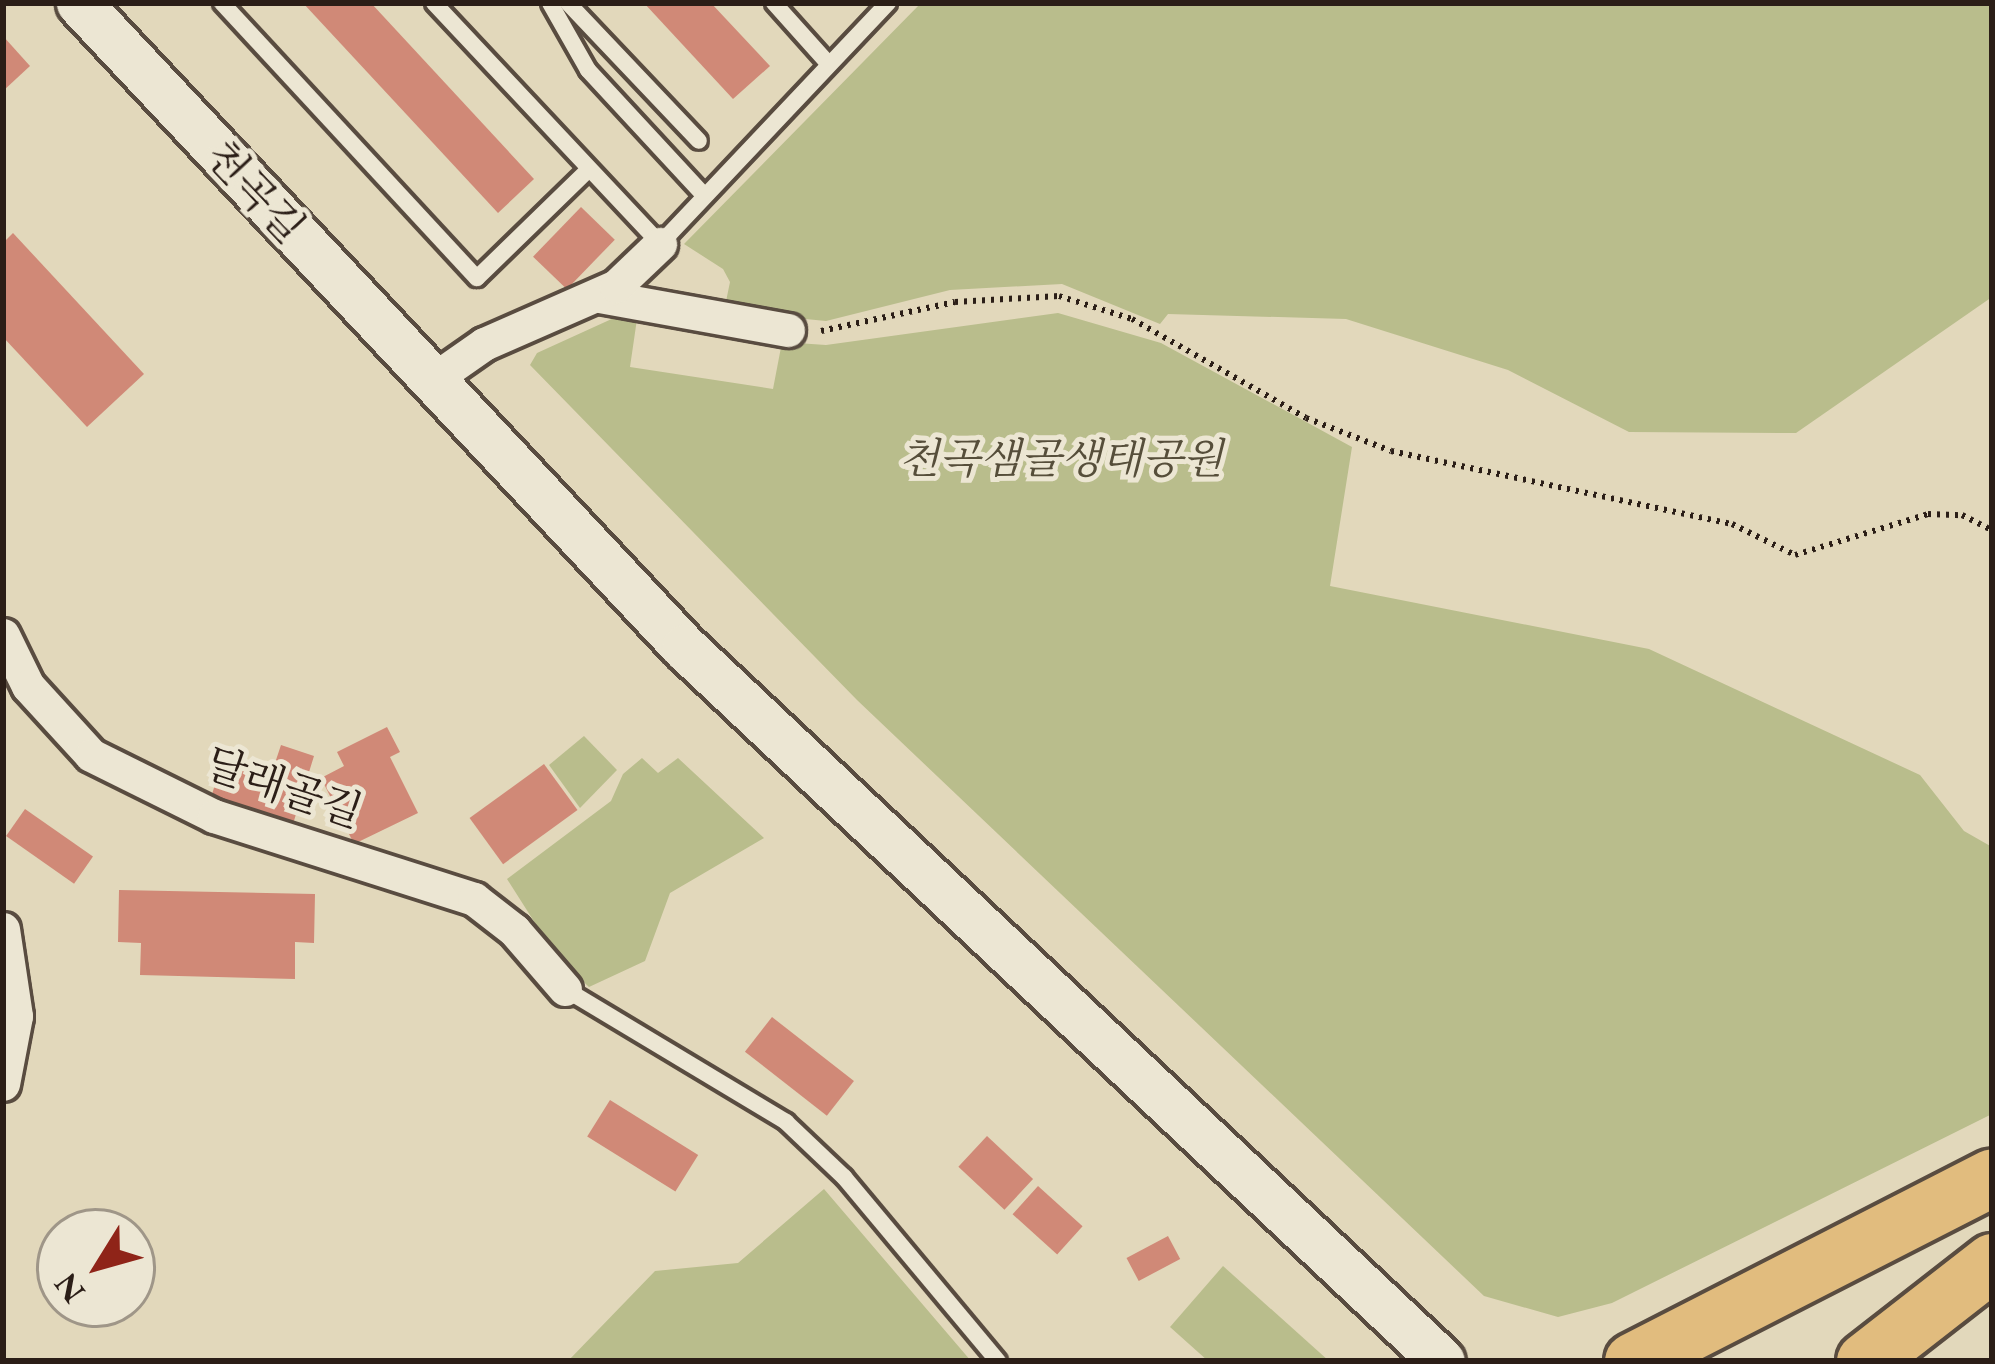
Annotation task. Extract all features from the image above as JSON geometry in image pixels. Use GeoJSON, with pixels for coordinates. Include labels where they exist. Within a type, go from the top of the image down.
{"type":"FeatureCollection","features":[{"type":"Feature","properties":{"kind":"highway"},"geometry":{"type":"LineString","coordinates":[[1634,1361],[1992,1177]]}},
{"type":"Feature","properties":{"kind":"highway"},"geometry":{"type":"LineString","coordinates":[[1865,1361],[1992,1262]]}},
{"type":"Feature","properties":{"kind":"highway"},"geometry":{"type":"LineString","coordinates":[[1924,1361],[1992,1309]]}},
{"type":"Feature","properties":{"kind":"street","name":"천곡길"},"geometry":{"type":"LineString","coordinates":[[79,3],[684,647],[1442,1361]]}},
{"type":"Feature","properties":{"kind":"street"},"geometry":{"type":"LineString","coordinates":[[431,381],[498,337],[599,296],[660,244]]}},
{"type":"Feature","properties":{"kind":"street"},"geometry":{"type":"LineString","coordinates":[[599,296],[788,330]]}},
{"type":"Feature","properties":{"kind":"street","name":"달래골길"},"geometry":{"type":"LineString","coordinates":[[3,635],[15,696],[91,754],[173,798],[288,843],[474,899],[514,930],[565,989]]}},
{"type":"Feature","properties":{"kind":"street"},"geometry":{"type":"LineString","coordinates":[[3,929],[16,1016],[3,1084]]}},
{"type":"Feature","properties":{"kind":"lane"},"geometry":{"type":"LineString","coordinates":[[222,3],[477,278],[589,169]]}},
{"type":"Feature","properties":{"kind":"lane"},"geometry":{"type":"LineString","coordinates":[[434,3],[660,244],[702,194],[888,3]]}},
{"type":"Feature","properties":{"kind":"lane"},"geometry":{"type":"LineString","coordinates":[[550,3],[588,70],[702,194]]}},
{"type":"Feature","properties":{"kind":"lane"},"geometry":{"type":"LineString","coordinates":[[568,3],[698,141]]}},
{"type":"Feature","properties":{"kind":"lane"},"geometry":{"type":"LineString","coordinates":[[774,3],[827,62]]}},
{"type":"Feature","properties":{"kind":"lane"},"geometry":{"type":"LineString","coordinates":[[565,989],[786,1122],[844,1177],[998,1361]]}},
{"type":"Feature","properties":{"kind":"path"},"geometry":{"type":"LineString","coordinates":[[788,330],[828,331],[1000,296],[1059,296],[1151,328],[1306,418],[1391,451],[1732,524],[1795,555],[1928,514],[1962,514],[1992,530]]}},
{"type":"Feature","properties":{"kind":"green space"},"geometry":{"type":"Polygon","coordinates":[[[921,3],[1992,3],[1992,297],[1796,433],[1629,432],[1508,370],[1346,319],[1168,314],[1160,324],[1062,284],[950,290],[826,321],[724,311],[730,282],[723,269],[684,244],[921,3]]]}},
{"type":"Feature","properties":{"kind":"green space","name":"천곡샘골생태공원"},"geometry":{"type":"Polygon","coordinates":[[[1058,313],[1161,343],[1352,447],[1330,586],[1649,649],[1920,775],[1964,831],[1992,847],[1992,1114],[1612,1303],[1558,1317],[1484,1296],[857,700],[530,365],[537,353],[616,317],[637,319],[630,367],[773,389],[782,342],[826,345],[1058,313]]]}},
{"type":"Feature","properties":{"kind":"green space"},"geometry":{"type":"Polygon","coordinates":[[[584,736],[617,770],[580,808],[549,765],[584,736]]]}},
{"type":"Feature","properties":{"kind":"green space"},"geometry":{"type":"Polygon","coordinates":[[[642,758],[658,773],[678,758],[764,838],[670,893],[645,961],[589,987],[556,956],[507,879],[611,801],[623,774],[642,758]]]}},
{"type":"Feature","properties":{"kind":"green space"},"geometry":{"type":"Polygon","coordinates":[[[824,1189],[971,1361],[568,1361],[655,1271],[738,1263],[824,1189]]]}},
{"type":"Feature","properties":{"kind":"green space"},"geometry":{"type":"Polygon","coordinates":[[[1223,1266],[1329,1361],[1208,1361],[1170,1327],[1223,1266]]]}},
{"type":"Feature","properties":{"kind":"building"},"geometry":{"type":"Polygon","coordinates":[[[303,3],[371,3],[534,179],[498,213],[303,3]]]}},
{"type":"Feature","properties":{"kind":"building"},"geometry":{"type":"Polygon","coordinates":[[[644,3],[711,3],[770,66],[733,99],[644,3]]]}},
{"type":"Feature","properties":{"kind":"building"},"geometry":{"type":"Polygon","coordinates":[[[3,36],[30,66],[3,91],[3,36]]]}},
{"type":"Feature","properties":{"kind":"building"},"geometry":{"type":"Polygon","coordinates":[[[581,207],[615,240],[567,289],[533,257],[581,207]]]}},
{"type":"Feature","properties":{"kind":"building"},"geometry":{"type":"Polygon","coordinates":[[[13,233],[144,374],[87,427],[3,337],[3,243],[13,233]]]}},
{"type":"Feature","properties":{"kind":"building"},"geometry":{"type":"Polygon","coordinates":[[[387,727],[400,752],[390,757],[418,813],[354,844],[321,778],[344,766],[337,752],[387,727]]]}},
{"type":"Feature","properties":{"kind":"building"},"geometry":{"type":"Polygon","coordinates":[[[281,745],[314,756],[293,824],[211,798],[222,760],[271,775],[281,745]]]}},
{"type":"Feature","properties":{"kind":"building"},"geometry":{"type":"Polygon","coordinates":[[[544,764],[578,810],[503,864],[470,818],[544,764]]]}},
{"type":"Feature","properties":{"kind":"building"},"geometry":{"type":"Polygon","coordinates":[[[25,809],[93,857],[74,884],[6,836],[25,809]]]}},
{"type":"Feature","properties":{"kind":"building"},"geometry":{"type":"Polygon","coordinates":[[[119,890],[315,894],[314,943],[295,942],[295,979],[140,975],[141,943],[118,942],[119,890]]]}},
{"type":"Feature","properties":{"kind":"building"},"geometry":{"type":"Polygon","coordinates":[[[772,1017],[854,1081],[827,1116],[745,1052],[772,1017]]]}},
{"type":"Feature","properties":{"kind":"building"},"geometry":{"type":"Polygon","coordinates":[[[610,1100],[698,1155],[675,1192],[587,1136],[610,1100]]]}},
{"type":"Feature","properties":{"kind":"building"},"geometry":{"type":"Polygon","coordinates":[[[987,1136],[1033,1179],[1004,1210],[958,1167],[987,1136]]]}},
{"type":"Feature","properties":{"kind":"building"},"geometry":{"type":"Polygon","coordinates":[[[1038,1186],[1083,1226],[1057,1254],[1013,1214],[1038,1186]]]}},
{"type":"Feature","properties":{"kind":"building"},"geometry":{"type":"Polygon","coordinates":[[[1168,1236],[1180,1259],[1139,1281],[1127,1258],[1168,1236]]]}}]}
